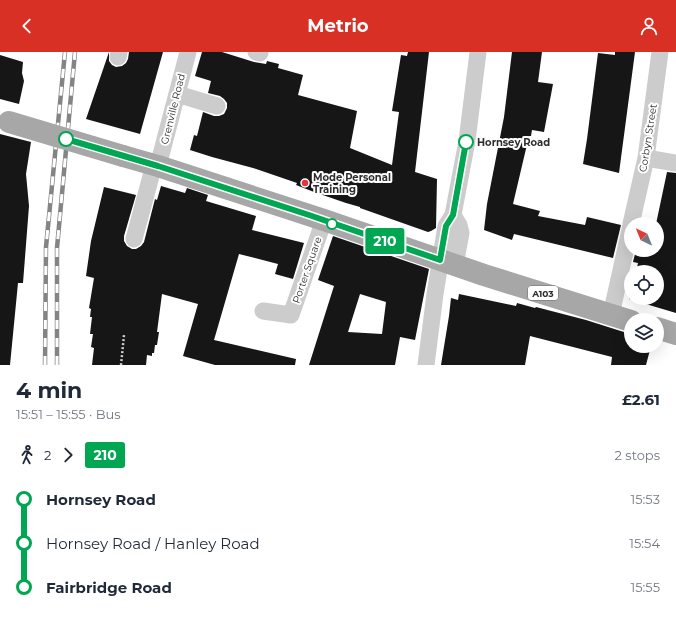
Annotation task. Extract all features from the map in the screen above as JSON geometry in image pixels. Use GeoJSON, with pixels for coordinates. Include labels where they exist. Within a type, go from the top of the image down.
{"type":"FeatureCollection","features":[{"type":"Feature","properties":{"kind":"main road","name":"A103"},"geometry":{"type":"LineString","coordinates":[[4,120],[156,166],[621,318]]}},
{"type":"Feature","properties":{"kind":"main road"},"geometry":{"type":"LineString","coordinates":[[664,330],[676,334]]}},
{"type":"Feature","properties":{"kind":"street","name":"Grenville Road"},"geometry":{"type":"LineString","coordinates":[[134,240],[188,52]]}},
{"type":"Feature","properties":{"kind":"street"},"geometry":{"type":"LineString","coordinates":[[426,365],[448,262],[446,226],[453,215],[466,142],[478,52]]}},
{"type":"Feature","properties":{"kind":"street","name":"Corbyn Street"},"geometry":{"type":"LineString","coordinates":[[633,217],[646,158],[660,52]]}},
{"type":"Feature","properties":{"kind":"street"},"geometry":{"type":"LineString","coordinates":[[177,94],[217,106]]}},
{"type":"Feature","properties":{"kind":"street"},"geometry":{"type":"LineString","coordinates":[[646,158],[676,162]]}},
{"type":"Feature","properties":{"kind":"street","name":"Porter Square"},"geometry":{"type":"LineString","coordinates":[[263,311],[291,315],[324,220]]}},
{"type":"Feature","properties":{"kind":"street","name":"Corbyn Street"},"geometry":{"type":"LineString","coordinates":[[621,318],[627,257]]}},
{"type":"Feature","properties":{"kind":"path"},"geometry":{"type":"LineString","coordinates":[[121,365],[124,335]]}},
{"type":"Feature","properties":{"kind":"building"},"geometry":{"type":"Polygon","coordinates":[[[109,52],[109,61],[116,67],[122,66],[126,63],[129,52],[163,52],[140,134],[86,119],[109,52]]]}},
{"type":"Feature","properties":{"kind":"building"},"geometry":{"type":"Polygon","coordinates":[[[202,52],[222,52],[254,62],[266,64],[267,61],[279,64],[278,68],[303,75],[298,95],[357,111],[350,148],[392,165],[399,112],[392,111],[401,55],[407,56],[408,52],[429,52],[415,172],[437,179],[436,228],[428,232],[314,192],[296,185],[297,183],[253,168],[190,150],[194,135],[197,136],[203,112],[214,116],[219,116],[224,114],[227,108],[227,103],[224,99],[220,96],[208,93],[211,81],[195,76],[202,52]]]}},
{"type":"Feature","properties":{"kind":"building"},"geometry":{"type":"Polygon","coordinates":[[[512,52],[542,52],[538,82],[553,84],[544,132],[532,130],[531,136],[529,136],[513,204],[540,211],[538,216],[585,225],[587,217],[621,225],[613,258],[514,234],[512,240],[484,230],[487,204],[504,117],[512,52]]]}},
{"type":"Feature","properties":{"kind":"building"},"geometry":{"type":"Polygon","coordinates":[[[615,52],[635,52],[619,173],[583,164],[598,53],[615,55],[615,52]]]}},
{"type":"Feature","properties":{"kind":"building"},"geometry":{"type":"Polygon","coordinates":[[[0,55],[23,62],[22,73],[24,81],[19,104],[0,99],[0,55]]]}},
{"type":"Feature","properties":{"kind":"building"},"geometry":{"type":"Polygon","coordinates":[[[0,134],[31,142],[26,174],[29,206],[23,283],[18,283],[10,365],[0,365],[0,134]]]}},
{"type":"Feature","properties":{"kind":"building"},"geometry":{"type":"Polygon","coordinates":[[[667,172],[676,173],[676,313],[649,305],[664,305],[664,265],[638,265],[638,263],[633,262],[634,257],[664,257],[664,217],[657,217],[667,172]]]}},
{"type":"Feature","properties":{"kind":"building"},"geometry":{"type":"Polygon","coordinates":[[[161,186],[185,193],[187,188],[208,195],[206,201],[256,216],[252,230],[304,243],[293,279],[275,274],[278,264],[239,254],[214,340],[296,359],[295,365],[215,365],[183,356],[198,304],[162,294],[157,332],[159,332],[157,345],[155,345],[152,356],[147,355],[146,365],[92,365],[94,348],[91,347],[93,334],[90,334],[92,317],[90,317],[91,309],[89,308],[94,278],[86,276],[91,241],[104,187],[136,195],[124,236],[124,241],[127,246],[132,249],[136,249],[144,242],[155,199],[157,200],[161,186]]]}},
{"type":"Feature","properties":{"kind":"building"},"geometry":{"type":"Polygon","coordinates":[[[333,236],[429,269],[415,340],[400,337],[395,365],[309,365],[334,286],[318,280],[333,236]],[[360,294],[348,332],[382,334],[386,302],[360,294]]]}},
{"type":"Feature","properties":{"kind":"building"},"geometry":{"type":"Polygon","coordinates":[[[459,294],[516,306],[517,303],[586,320],[624,332],[624,353],[649,353],[646,365],[611,365],[612,357],[530,336],[525,365],[441,365],[451,298],[458,300],[459,294]]]}},
{"type":"Feature","properties":{"kind":"railway"},"geometry":{"type":"LineString","coordinates":[[45,365],[46,247],[65,52]]}},
{"type":"Feature","properties":{"kind":"railway"},"geometry":{"type":"LineString","coordinates":[[57,365],[57,248],[75,52]]}},
{"type":"Feature","properties":{"kind":"bus line","name":"210"},"geometry":{"type":"LineString","coordinates":[[66,139],[158,166],[324,220],[440,260],[446,226],[453,215],[466,142]]}},
{"type":"Feature","properties":{"kind":"place","name":"Hornsey Road"},"geometry":{"type":"Point","coordinates":[466,142]}},
{"type":"Feature","properties":{"kind":"place","name":"Mode Personal Training"},"geometry":{"type":"Point","coordinates":[305,183]}}]}
